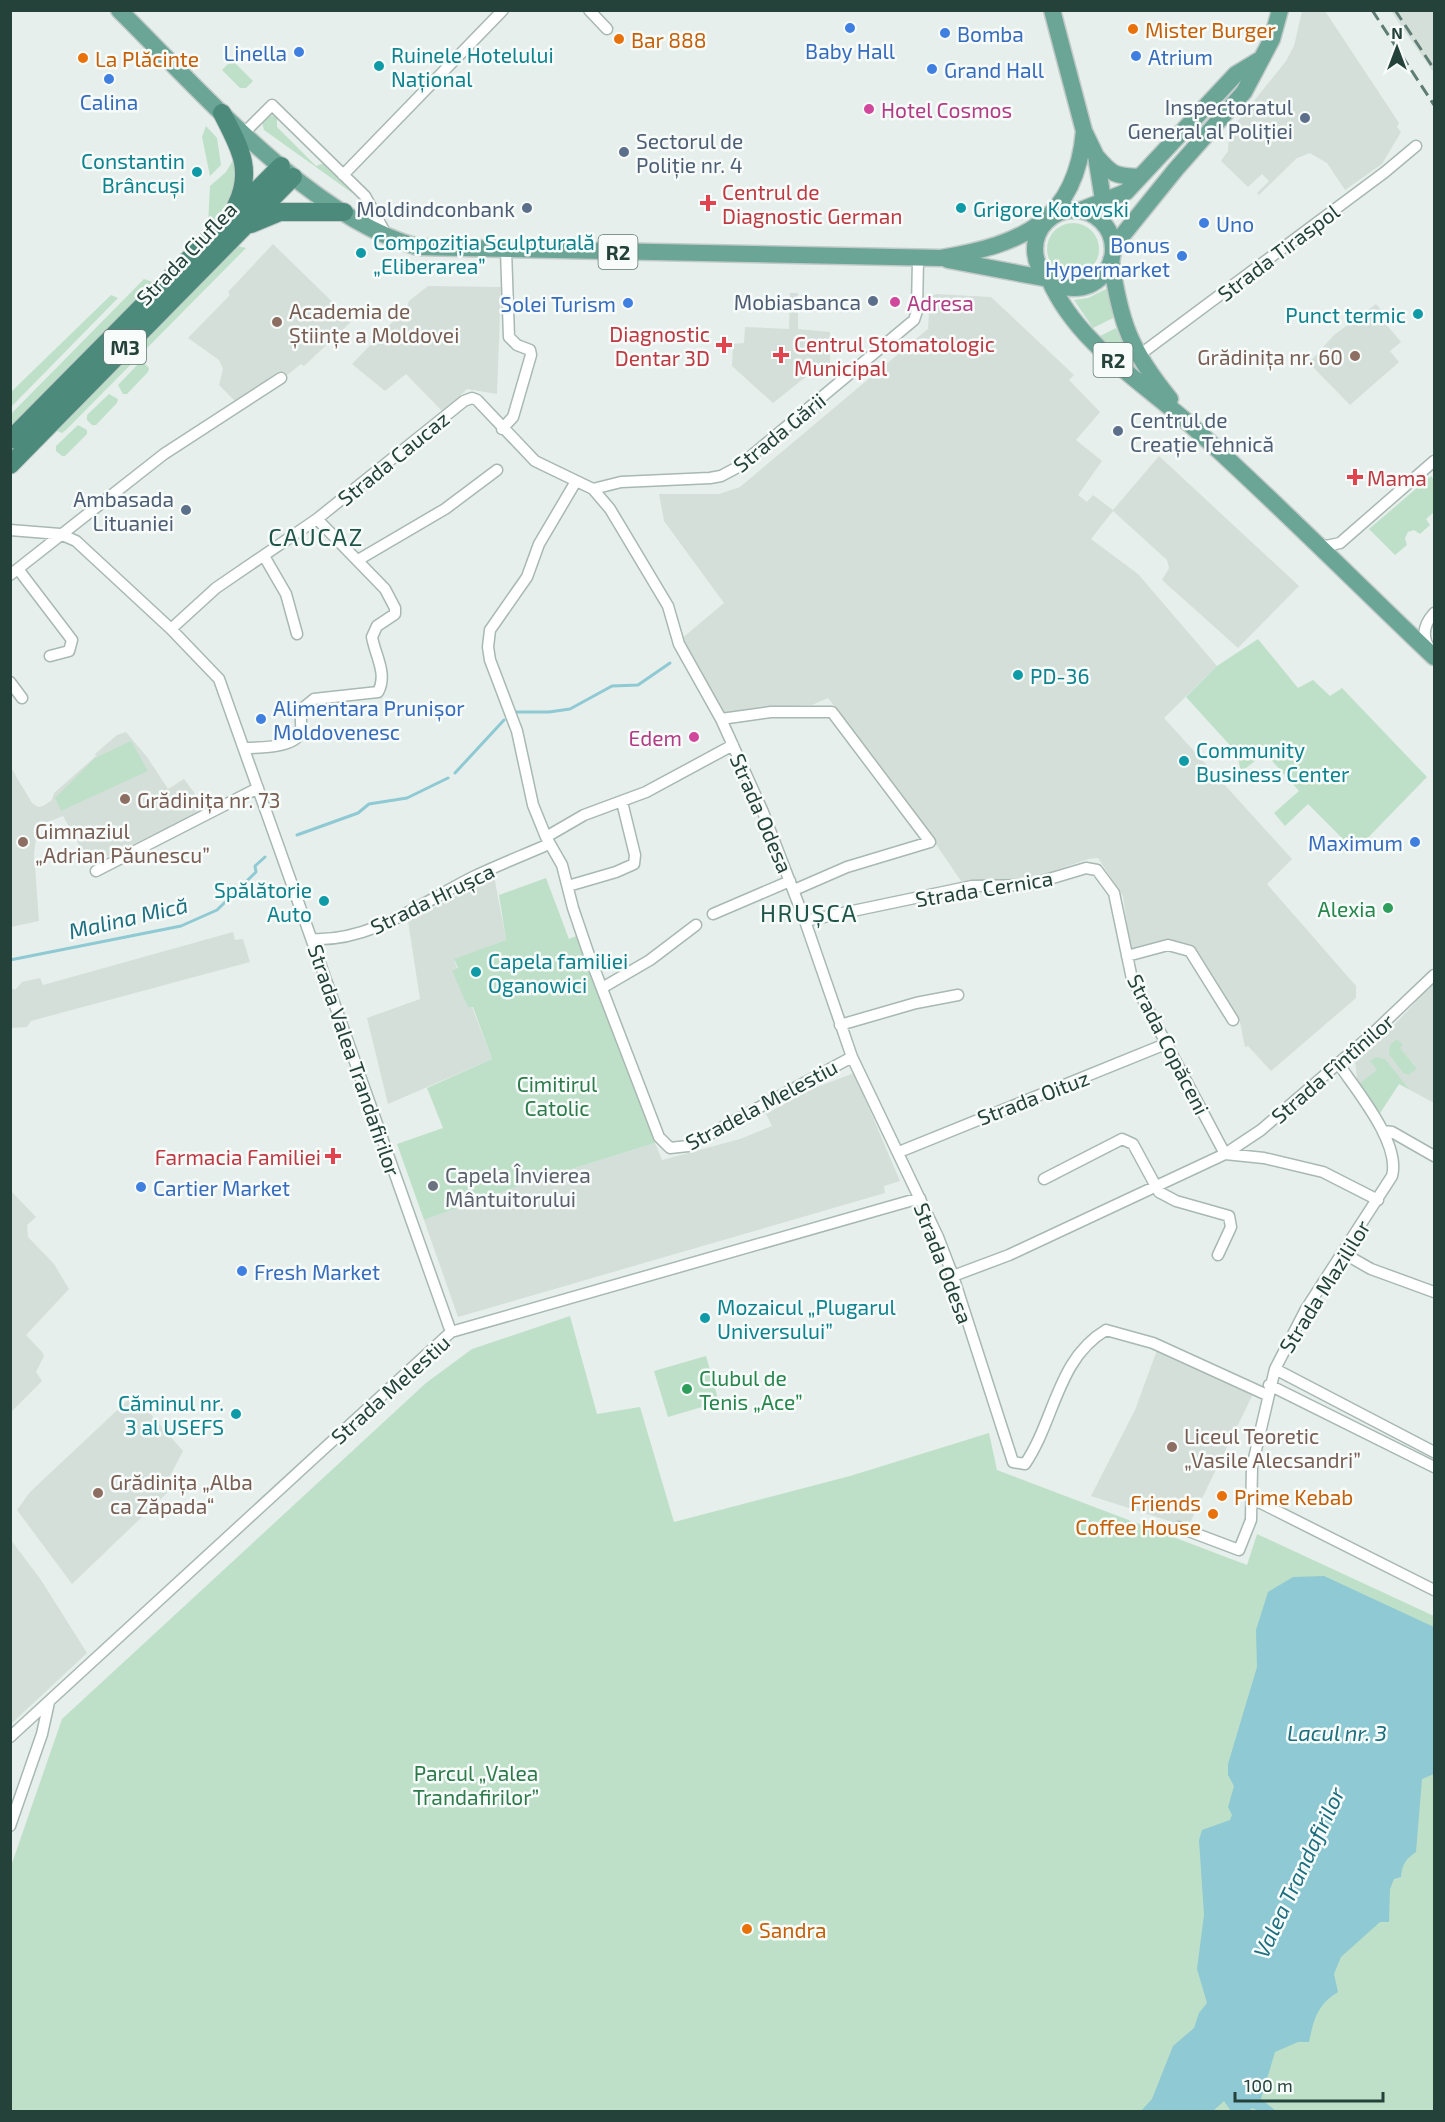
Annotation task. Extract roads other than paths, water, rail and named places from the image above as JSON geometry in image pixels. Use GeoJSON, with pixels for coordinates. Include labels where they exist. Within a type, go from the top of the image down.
{"type":"FeatureCollection","features":[{"type":"Feature","properties":{"kind":"highway"},"geometry":{"type":"LineString","coordinates":[[222,113],[238,144],[244,166],[244,189],[236,224],[280,212],[344,212]]}},
{"type":"Feature","properties":{"kind":"highway","name":"Strada Ciuflea"},"geometry":{"type":"LineString","coordinates":[[10,465],[287,171]]}},
{"type":"Feature","properties":{"kind":"highway","name":"Strada Ciuflea"},"geometry":{"type":"LineString","coordinates":[[10,440],[236,224]]}},
{"type":"Feature","properties":{"kind":"main road","name":"R2"},"geometry":{"type":"LineString","coordinates":[[118,10],[222,113],[287,171],[344,212],[388,236],[418,246],[506,250],[941,258],[988,250],[1007,243],[1044,222]]}},
{"type":"Feature","properties":{"kind":"main road"},"geometry":{"type":"LineString","coordinates":[[1052,10],[1084,131],[1096,156],[1110,172],[1118,176],[1140,177]]}},
{"type":"Feature","properties":{"kind":"main road"},"geometry":{"type":"LineString","coordinates":[[1084,131],[1078,171],[1064,197],[1036,236],[1034,250],[1038,265],[1049,279],[1066,287],[1089,285],[1101,277],[1111,246],[1244,92],[1272,39],[1280,10]]}},
{"type":"Feature","properties":{"kind":"main road"},"geometry":{"type":"LineString","coordinates":[[1044,222],[1057,213],[1081,210],[1126,192],[1236,74],[1259,60]]}},
{"type":"Feature","properties":{"kind":"main road"},"geometry":{"type":"LineString","coordinates":[[1096,156],[1111,246]]}},
{"type":"Feature","properties":{"kind":"main road"},"geometry":{"type":"LineString","coordinates":[[1081,210],[1095,216],[1111,246]]}},
{"type":"Feature","properties":{"kind":"main road","name":"R2"},"geometry":{"type":"LineString","coordinates":[[1111,246],[1122,320],[1138,356],[1192,426]]}},
{"type":"Feature","properties":{"kind":"main road","name":"R2"},"geometry":{"type":"LineString","coordinates":[[941,258],[1049,279],[1062,305],[1077,325],[1134,380],[1192,426],[1434,657]]}},
{"type":"Feature","properties":{"kind":"street"},"geometry":{"type":"LineString","coordinates":[[343,175],[503,10]]}},
{"type":"Feature","properties":{"kind":"street"},"geometry":{"type":"LineString","coordinates":[[589,10],[607,29]]}},
{"type":"Feature","properties":{"kind":"street"},"geometry":{"type":"LineString","coordinates":[[244,133],[272,105],[365,196],[388,236]]}},
{"type":"Feature","properties":{"kind":"street","name":"Strada Tiraspol"},"geometry":{"type":"LineString","coordinates":[[1138,356],[1385,172],[1416,146]]}},
{"type":"Feature","properties":{"kind":"street"},"geometry":{"type":"LineString","coordinates":[[506,250],[509,337],[517,345],[530,350],[531,355],[513,417],[502,429],[535,461],[574,483],[592,489]]}},
{"type":"Feature","properties":{"kind":"street","name":"Strada Gării"},"geometry":{"type":"LineString","coordinates":[[592,489],[621,482],[710,478],[721,476],[738,467],[914,320],[917,311],[918,258]]}},
{"type":"Feature","properties":{"kind":"street"},"geometry":{"type":"LineString","coordinates":[[50,656],[69,651],[72,640],[14,572],[164,454],[281,378]]}},
{"type":"Feature","properties":{"kind":"street","name":"Strada Caucaz"},"geometry":{"type":"LineString","coordinates":[[171,629],[216,588],[317,519],[464,401],[472,398],[502,429]]}},
{"type":"Feature","properties":{"kind":"street"},"geometry":{"type":"LineString","coordinates":[[1307,536],[1326,546],[1340,543],[1434,461]]}},
{"type":"Feature","properties":{"kind":"street"},"geometry":{"type":"LineString","coordinates":[[358,560],[445,509],[497,470]]}},
{"type":"Feature","properties":{"kind":"street"},"geometry":{"type":"LineString","coordinates":[[574,483],[539,544],[527,577],[490,630],[488,647],[490,660],[522,748],[529,792],[548,841],[562,865],[578,924],[602,988],[650,960],[696,925]]}},
{"type":"Feature","properties":{"kind":"street","name":"Strada Odesa"},"geometry":{"type":"LineString","coordinates":[[592,489],[610,509],[668,606],[679,644],[721,719],[733,746],[806,921],[852,1057],[920,1198],[953,1276],[1008,1454],[1016,1464],[1025,1464],[1074,1358],[1088,1342],[1106,1330],[1153,1343],[1268,1390]]}},
{"type":"Feature","properties":{"kind":"street"},"geometry":{"type":"LineString","coordinates":[[244,748],[274,747],[297,738],[301,732],[303,708],[314,699],[378,692],[381,686],[381,669],[372,633],[396,611],[385,589],[317,519]]}},
{"type":"Feature","properties":{"kind":"street"},"geometry":{"type":"LineString","coordinates":[[10,530],[60,534]]}},
{"type":"Feature","properties":{"kind":"street","name":"Strada Valea Trandafirilor"},"geometry":{"type":"LineString","coordinates":[[60,534],[82,546],[171,629],[219,679],[451,1332]]}},
{"type":"Feature","properties":{"kind":"street"},"geometry":{"type":"LineString","coordinates":[[264,556],[286,594],[297,634]]}},
{"type":"Feature","properties":{"kind":"street"},"geometry":{"type":"LineString","coordinates":[[1434,613],[1427,622],[1424,637],[1434,657]]}},
{"type":"Feature","properties":{"kind":"street"},"geometry":{"type":"LineString","coordinates":[[10,682],[22,698]]}},
{"type":"Feature","properties":{"kind":"street"},"geometry":{"type":"LineString","coordinates":[[713,914],[847,867],[930,842],[832,712],[771,712],[721,719]]}},
{"type":"Feature","properties":{"kind":"street","name":"Strada Hrușca"},"geometry":{"type":"LineString","coordinates":[[312,939],[340,938],[375,927],[404,914],[548,841],[584,815],[622,802],[733,746]]}},
{"type":"Feature","properties":{"kind":"street"},"geometry":{"type":"LineString","coordinates":[[96,871],[258,788]]}},
{"type":"Feature","properties":{"kind":"street"},"geometry":{"type":"LineString","coordinates":[[568,886],[616,872],[634,864],[635,855],[622,802]]}},
{"type":"Feature","properties":{"kind":"street","name":"Strada Cernica"},"geometry":{"type":"LineString","coordinates":[[806,921],[964,887],[1029,885],[1078,870],[1092,869]]}},
{"type":"Feature","properties":{"kind":"street","name":"Strada Copăceni"},"geometry":{"type":"LineString","coordinates":[[1092,869],[1102,875],[1114,893],[1132,979],[1225,1154]]}},
{"type":"Feature","properties":{"kind":"street"},"geometry":{"type":"LineString","coordinates":[[1127,956],[1168,945],[1191,951],[1233,1020]]}},
{"type":"Feature","properties":{"kind":"street","name":"Strada Fîntînilor"},"geometry":{"type":"LineString","coordinates":[[953,1276],[1009,1256],[1225,1154],[1260,1130],[1390,1019],[1434,975]]}},
{"type":"Feature","properties":{"kind":"street","name":"Stradela Melestiu"},"geometry":{"type":"LineString","coordinates":[[602,988],[659,1137],[670,1148],[688,1146],[852,1057]]}},
{"type":"Feature","properties":{"kind":"street"},"geometry":{"type":"LineString","coordinates":[[840,1025],[915,1003],[958,996]]}},
{"type":"Feature","properties":{"kind":"street","name":"Strada Oituz"},"geometry":{"type":"LineString","coordinates":[[898,1152],[1168,1043]]}},
{"type":"Feature","properties":{"kind":"street","name":"Strada Mazililor"},"geometry":{"type":"LineString","coordinates":[[1178,1527],[1239,1550],[1251,1520],[1252,1467],[1268,1390],[1275,1369],[1295,1327],[1378,1200],[1394,1168],[1383,1131],[1338,1063]]}},
{"type":"Feature","properties":{"kind":"street"},"geometry":{"type":"LineString","coordinates":[[1383,1131],[1392,1132],[1434,1156]]}},
{"type":"Feature","properties":{"kind":"street"},"geometry":{"type":"LineString","coordinates":[[1044,1179],[1122,1139],[1127,1139],[1133,1144],[1155,1188],[1176,1201],[1229,1216],[1231,1227],[1218,1256]]}},
{"type":"Feature","properties":{"kind":"street"},"geometry":{"type":"LineString","coordinates":[[1225,1154],[1264,1158],[1323,1172],[1378,1200]]}},
{"type":"Feature","properties":{"kind":"street","name":"Strada Melestiu"},"geometry":{"type":"LineString","coordinates":[[10,1737],[451,1332],[466,1330],[920,1198]]}},
{"type":"Feature","properties":{"kind":"street"},"geometry":{"type":"LineString","coordinates":[[1343,1253],[1371,1269],[1434,1292]]}},
{"type":"Feature","properties":{"kind":"street"},"geometry":{"type":"LineString","coordinates":[[1275,1369],[1434,1452]]}},
{"type":"Feature","properties":{"kind":"street"},"geometry":{"type":"LineString","coordinates":[[1268,1390],[1434,1467]]}},
{"type":"Feature","properties":{"kind":"street"},"geometry":{"type":"LineString","coordinates":[[1251,1498],[1434,1590]]}},
{"type":"Feature","properties":{"kind":"street"},"geometry":{"type":"LineString","coordinates":[[10,1826],[42,1734],[49,1702]]}},
{"type":"Feature","properties":{"kind":"water","name":"Lacul nr. 3"},"geometry":{"type":"Polygon","coordinates":[[[1324,1576],[1434,1627],[1434,1774],[1422,1779],[1416,1852],[1405,1862],[1401,1877],[1394,1879],[1390,1889],[1389,1922],[1380,1922],[1341,1957],[1334,1974],[1338,1992],[1321,2007],[1309,2042],[1298,2042],[1275,2052],[1261,2099],[1276,2111],[1259,2111],[1252,2108],[1249,2111],[1231,2111],[1224,2101],[1213,2111],[1141,2111],[1152,2099],[1173,2046],[1194,2028],[1199,2013],[1207,2003],[1197,1969],[1204,1915],[1199,1840],[1202,1830],[1230,1820],[1232,1815],[1228,1807],[1234,1786],[1228,1775],[1228,1764],[1257,1667],[1256,1630],[1268,1592],[1293,1577],[1324,1576]]]}},
{"type":"Feature","properties":{"kind":"waterway","name":"Malina Mică"},"geometry":{"type":"LineString","coordinates":[[516,712],[549,712],[570,709],[612,686],[638,685],[670,663]]}},
{"type":"Feature","properties":{"kind":"waterway","name":"Malina Mică"},"geometry":{"type":"LineString","coordinates":[[455,773],[504,720]]}},
{"type":"Feature","properties":{"kind":"waterway","name":"Malina Mică"},"geometry":{"type":"LineString","coordinates":[[297,835],[358,813],[369,804],[407,798],[448,778]]}},
{"type":"Feature","properties":{"kind":"waterway","name":"Malina Mică"},"geometry":{"type":"LineString","coordinates":[[10,960],[181,926],[217,910],[256,872],[255,866],[265,857]]}},
{"type":"Feature","properties":{"kind":"railway"},"geometry":{"type":"LineString","coordinates":[[1372,10],[1434,105]]}},
{"type":"Feature","properties":{"kind":"railway"},"geometry":{"type":"LineString","coordinates":[[1395,10],[1434,69]]}},
{"type":"Feature","properties":{"kind":"place","name":"Baby Hall"},"geometry":{"type":"Point","coordinates":[850,28]}},
{"type":"Feature","properties":{"kind":"place","name":"Mister Burger"},"geometry":{"type":"Point","coordinates":[1133,29]}},
{"type":"Feature","properties":{"kind":"place","name":"Bomba"},"geometry":{"type":"Point","coordinates":[945,33]}},
{"type":"Feature","properties":{"kind":"place","name":"Bar 888"},"geometry":{"type":"Point","coordinates":[619,39]}},
{"type":"Feature","properties":{"kind":"place","name":"Linella"},"geometry":{"type":"Point","coordinates":[299,52]}},
{"type":"Feature","properties":{"kind":"place","name":"Atrium"},"geometry":{"type":"Point","coordinates":[1136,56]}},
{"type":"Feature","properties":{"kind":"place","name":"La Plăcinte"},"geometry":{"type":"Point","coordinates":[83,58]}},
{"type":"Feature","properties":{"kind":"place","name":"Ruinele Hotelului Național"},"geometry":{"type":"Point","coordinates":[379,66]}},
{"type":"Feature","properties":{"kind":"place","name":"Grand Hall"},"geometry":{"type":"Point","coordinates":[932,69]}},
{"type":"Feature","properties":{"kind":"place","name":"Calina"},"geometry":{"type":"Point","coordinates":[109,79]}},
{"type":"Feature","properties":{"kind":"place","name":"Hotel Cosmos"},"geometry":{"type":"Point","coordinates":[869,109]}},
{"type":"Feature","properties":{"kind":"place","name":"Inspectoratul General al Poliției"},"geometry":{"type":"Point","coordinates":[1305,118]}},
{"type":"Feature","properties":{"kind":"place","name":"Sectorul de Poliție nr. 4"},"geometry":{"type":"Point","coordinates":[624,152]}},
{"type":"Feature","properties":{"kind":"place","name":"Constantin Brâncuși"},"geometry":{"type":"Point","coordinates":[197,172]}},
{"type":"Feature","properties":{"kind":"place","name":"Centrul de Diagnostic German"},"geometry":{"type":"Point","coordinates":[708,203]}},
{"type":"Feature","properties":{"kind":"place","name":"Moldindconbank"},"geometry":{"type":"Point","coordinates":[527,208]}},
{"type":"Feature","properties":{"kind":"place","name":"Grigore Kotovski"},"geometry":{"type":"Point","coordinates":[961,208]}},
{"type":"Feature","properties":{"kind":"place","name":"Uno"},"geometry":{"type":"Point","coordinates":[1204,223]}},
{"type":"Feature","properties":{"kind":"place","name":"Compoziția Sculpturală „Eliberarea”"},"geometry":{"type":"Point","coordinates":[361,253]}},
{"type":"Feature","properties":{"kind":"place","name":"Bonus Hypermarket"},"geometry":{"type":"Point","coordinates":[1182,256]}},
{"type":"Feature","properties":{"kind":"place","name":"Mobiasbanca"},"geometry":{"type":"Point","coordinates":[873,301]}},
{"type":"Feature","properties":{"kind":"place","name":"Adresa"},"geometry":{"type":"Point","coordinates":[895,302]}},
{"type":"Feature","properties":{"kind":"place","name":"Solei Turism"},"geometry":{"type":"Point","coordinates":[628,303]}},
{"type":"Feature","properties":{"kind":"place","name":"Punct termic"},"geometry":{"type":"Point","coordinates":[1418,314]}},
{"type":"Feature","properties":{"kind":"place","name":"Academia de Științe a Moldovei"},"geometry":{"type":"Point","coordinates":[277,322]}},
{"type":"Feature","properties":{"kind":"place","name":"Diagnostic Dentar 3D"},"geometry":{"type":"Point","coordinates":[724,345]}},
{"type":"Feature","properties":{"kind":"place","name":"Centrul Stomatologic Municipal"},"geometry":{"type":"Point","coordinates":[781,355]}},
{"type":"Feature","properties":{"kind":"place","name":"Grădinița nr. 60"},"geometry":{"type":"Point","coordinates":[1355,356]}},
{"type":"Feature","properties":{"kind":"place","name":"Centrul de Creație Tehnică"},"geometry":{"type":"Point","coordinates":[1118,431]}},
{"type":"Feature","properties":{"kind":"place","name":"Mama"},"geometry":{"type":"Point","coordinates":[1355,477]}},
{"type":"Feature","properties":{"kind":"place","name":"Ambasada Lituaniei"},"geometry":{"type":"Point","coordinates":[186,510]}},
{"type":"Feature","properties":{"kind":"place","name":"PD-36"},"geometry":{"type":"Point","coordinates":[1018,675]}},
{"type":"Feature","properties":{"kind":"place","name":"Alimentara Prunișor Moldovenesc"},"geometry":{"type":"Point","coordinates":[261,719]}},
{"type":"Feature","properties":{"kind":"place","name":"Edem"},"geometry":{"type":"Point","coordinates":[694,737]}},
{"type":"Feature","properties":{"kind":"place","name":"Community Business Center"},"geometry":{"type":"Point","coordinates":[1184,761]}},
{"type":"Feature","properties":{"kind":"place","name":"Grădinița nr. 73"},"geometry":{"type":"Point","coordinates":[125,799]}},
{"type":"Feature","properties":{"kind":"place","name":"Gimnaziul „Adrian Păunescu”"},"geometry":{"type":"Point","coordinates":[23,842]}},
{"type":"Feature","properties":{"kind":"place","name":"Maximum"},"geometry":{"type":"Point","coordinates":[1415,842]}},
{"type":"Feature","properties":{"kind":"place","name":"Spălătorie Auto"},"geometry":{"type":"Point","coordinates":[324,901]}},
{"type":"Feature","properties":{"kind":"place","name":"Alexia"},"geometry":{"type":"Point","coordinates":[1388,908]}},
{"type":"Feature","properties":{"kind":"place","name":"Capela familiei Oganowici"},"geometry":{"type":"Point","coordinates":[476,972]}},
{"type":"Feature","properties":{"kind":"place","name":"Farmacia Familiei"},"geometry":{"type":"Point","coordinates":[333,1156]}},
{"type":"Feature","properties":{"kind":"place","name":"Capela Învierea Mântuitorului"},"geometry":{"type":"Point","coordinates":[433,1186]}},
{"type":"Feature","properties":{"kind":"place","name":"Cartier Market"},"geometry":{"type":"Point","coordinates":[141,1187]}},
{"type":"Feature","properties":{"kind":"place","name":"Fresh Market"},"geometry":{"type":"Point","coordinates":[242,1271]}},
{"type":"Feature","properties":{"kind":"place","name":"Mozaicul „Plugarul Universului”"},"geometry":{"type":"Point","coordinates":[705,1318]}},
{"type":"Feature","properties":{"kind":"place","name":"Clubul de Tenis „Ace”"},"geometry":{"type":"Point","coordinates":[687,1389]}},
{"type":"Feature","properties":{"kind":"place","name":"Căminul nr. 3 al USEFS"},"geometry":{"type":"Point","coordinates":[236,1414]}},
{"type":"Feature","properties":{"kind":"place","name":"Liceul Teoretic „Vasile Alecsandri”"},"geometry":{"type":"Point","coordinates":[1172,1447]}},
{"type":"Feature","properties":{"kind":"place","name":"Grădinița „Alba ca Zăpada“"},"geometry":{"type":"Point","coordinates":[98,1493]}},
{"type":"Feature","properties":{"kind":"place","name":"Prime Kebab"},"geometry":{"type":"Point","coordinates":[1222,1496]}},
{"type":"Feature","properties":{"kind":"place","name":"Friends Coffee House"},"geometry":{"type":"Point","coordinates":[1213,1514]}},
{"type":"Feature","properties":{"kind":"place","name":"Sandra"},"geometry":{"type":"Point","coordinates":[747,1929]}},
{"type":"Feature","properties":{"kind":"district","name":"CAUCAZ"},"geometry":{"type":"Point","coordinates":[316,536]}},
{"type":"Feature","properties":{"kind":"district","name":"HRUȘCA"},"geometry":{"type":"Point","coordinates":[809,912]}},
{"type":"Feature","properties":{"kind":"park label","name":"Cimitirul Catolic"},"geometry":{"type":"Point","coordinates":[557,1095]}},
{"type":"Feature","properties":{"kind":"park label","name":"Parcul „Valea Trandafirilor”"},"geometry":{"type":"Point","coordinates":[476,1784]}},
{"type":"Feature","properties":{"kind":"water label","name":"Valea Trandafirilor"},"geometry":{"type":"Point","coordinates":[1298,1872]}}]}
